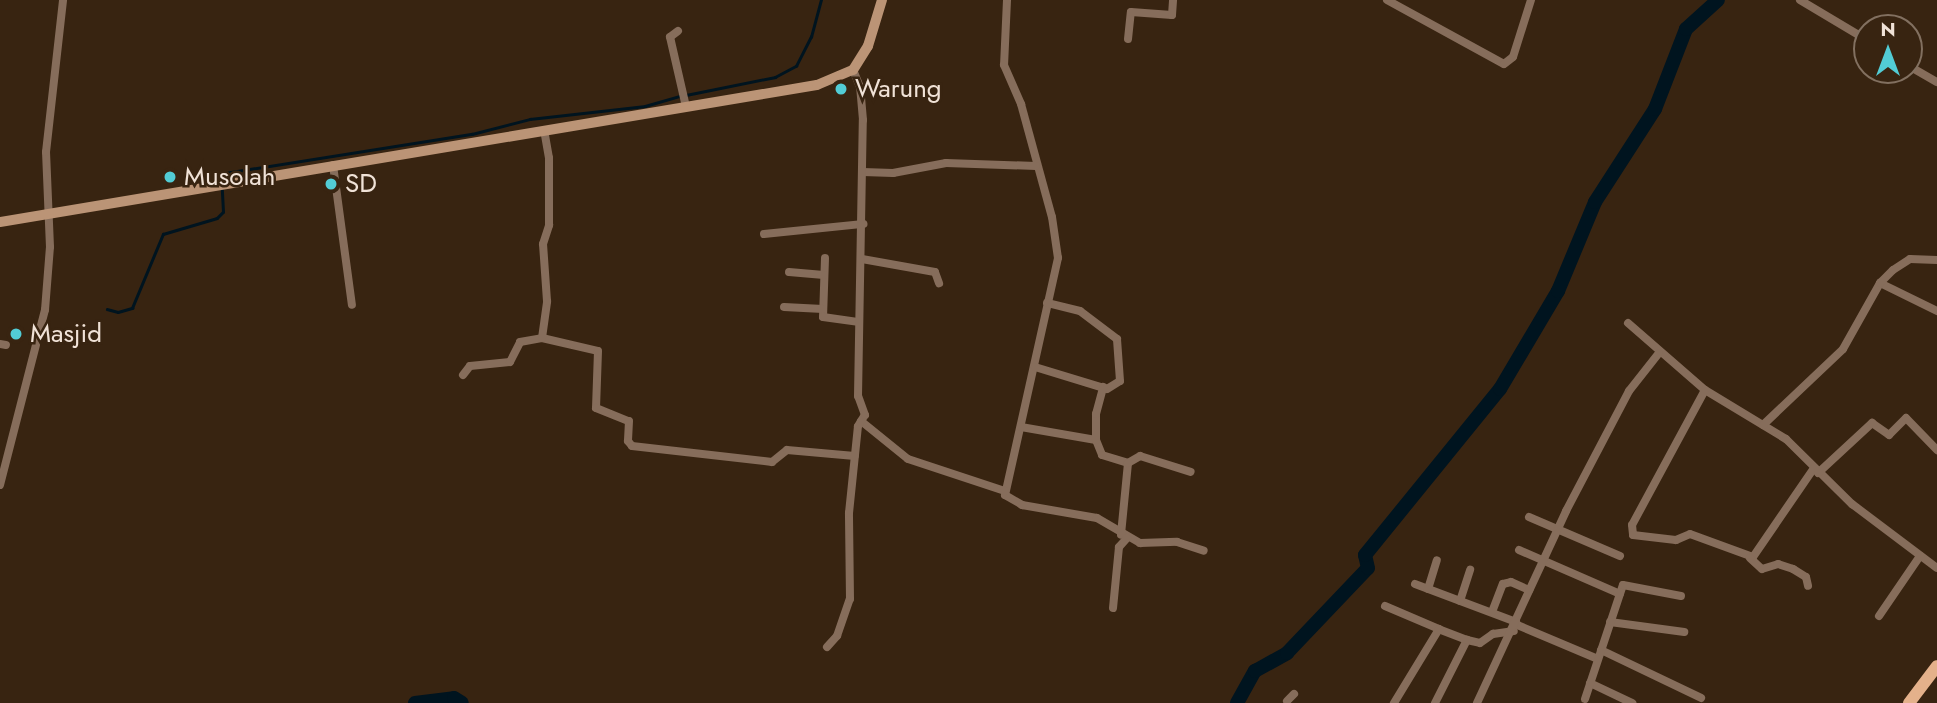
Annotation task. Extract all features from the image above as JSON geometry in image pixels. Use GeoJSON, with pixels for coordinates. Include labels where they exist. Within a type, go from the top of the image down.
{"type":"FeatureCollection","features":[{"type":"Feature","properties":{"kind":"main road"},"geometry":{"type":"LineString","coordinates":[[1909,703],[1937,666]]}},
{"type":"Feature","properties":{"kind":"street"},"geometry":{"type":"LineString","coordinates":[[0,485],[42,331],[50,247],[46,152],[63,0]]}},
{"type":"Feature","properties":{"kind":"street"},"geometry":{"type":"LineString","coordinates":[[0,222],[212,184],[544,130],[686,103],[803,88],[853,70],[868,46],[881,0]]}},
{"type":"Feature","properties":{"kind":"street"},"geometry":{"type":"LineString","coordinates":[[1005,491],[1057,267],[1057,246],[1021,104],[1004,65],[1007,0]]}},
{"type":"Feature","properties":{"kind":"street"},"geometry":{"type":"LineString","coordinates":[[1128,39],[1131,12],[1172,15],[1173,0]]}},
{"type":"Feature","properties":{"kind":"street"},"geometry":{"type":"LineString","coordinates":[[1387,0],[1504,64],[1513,57],[1531,0]]}},
{"type":"Feature","properties":{"kind":"street"},"geometry":{"type":"LineString","coordinates":[[1800,0],[1853,32]]}},
{"type":"Feature","properties":{"kind":"street"},"geometry":{"type":"LineString","coordinates":[[678,31],[670,37],[686,103]]}},
{"type":"Feature","properties":{"kind":"street"},"geometry":{"type":"LineString","coordinates":[[827,647],[837,636],[850,599],[849,513],[861,421],[865,415],[858,396],[863,172],[860,88],[853,70]]}},
{"type":"Feature","properties":{"kind":"street"},"geometry":{"type":"LineString","coordinates":[[542,338],[547,301],[543,244],[549,225],[549,158],[544,130]]}},
{"type":"Feature","properties":{"kind":"street"},"geometry":{"type":"LineString","coordinates":[[863,172],[893,173],[946,163],[1036,166]]}},
{"type":"Feature","properties":{"kind":"street"},"geometry":{"type":"LineString","coordinates":[[333,165],[352,305]]}},
{"type":"Feature","properties":{"kind":"street"},"geometry":{"type":"LineString","coordinates":[[764,234],[863,225]]}},
{"type":"Feature","properties":{"kind":"street"},"geometry":{"type":"LineString","coordinates":[[825,258],[823,317],[858,322]]}},
{"type":"Feature","properties":{"kind":"street"},"geometry":{"type":"LineString","coordinates":[[862,259],[935,272],[939,283]]}},
{"type":"Feature","properties":{"kind":"street"},"geometry":{"type":"LineString","coordinates":[[1763,425],[1843,349],[1880,283],[1904,261],[1937,260]]}},
{"type":"Feature","properties":{"kind":"street"},"geometry":{"type":"LineString","coordinates":[[789,272],[824,275]]}},
{"type":"Feature","properties":{"kind":"street"},"geometry":{"type":"LineString","coordinates":[[1880,283],[1937,312]]}},
{"type":"Feature","properties":{"kind":"street"},"geometry":{"type":"LineString","coordinates":[[1035,367],[1103,387],[1114,388],[1119,383],[1118,340],[1084,313],[1047,303]]}},
{"type":"Feature","properties":{"kind":"street"},"geometry":{"type":"LineString","coordinates":[[784,307],[823,309]]}},
{"type":"Feature","properties":{"kind":"street"},"geometry":{"type":"LineString","coordinates":[[1628,323],[1659,354],[1705,390],[1786,439],[1816,470],[1937,568]]}},
{"type":"Feature","properties":{"kind":"street"},"geometry":{"type":"LineString","coordinates":[[463,375],[470,366],[510,362],[520,342],[542,338],[598,351],[596,408],[629,421],[628,441],[632,446],[772,462],[786,450],[856,456]]}},
{"type":"Feature","properties":{"kind":"street"},"geometry":{"type":"LineString","coordinates":[[1477,703],[1558,529],[1629,391],[1659,354]]}},
{"type":"Feature","properties":{"kind":"street"},"geometry":{"type":"LineString","coordinates":[[1103,387],[1096,414],[1096,440],[1102,455],[1128,463],[1140,456],[1191,472]]}},
{"type":"Feature","properties":{"kind":"street"},"geometry":{"type":"LineString","coordinates":[[1705,390],[1629,530],[1647,540],[1681,540],[1690,534],[1750,558],[1762,569],[1778,564],[1793,569],[1806,577],[1808,586]]}},
{"type":"Feature","properties":{"kind":"street"},"geometry":{"type":"LineString","coordinates":[[1750,558],[1816,470],[1872,422],[1889,435],[1906,418],[1937,450]]}},
{"type":"Feature","properties":{"kind":"street"},"geometry":{"type":"LineString","coordinates":[[861,421],[908,459],[1005,491],[1017,503],[1088,515],[1140,544],[1177,542],[1203,551]]}},
{"type":"Feature","properties":{"kind":"street"},"geometry":{"type":"LineString","coordinates":[[1021,426],[1096,440]]}},
{"type":"Feature","properties":{"kind":"street"},"geometry":{"type":"LineString","coordinates":[[1113,608],[1118,547],[1124,536],[1128,463]]}},
{"type":"Feature","properties":{"kind":"street"},"geometry":{"type":"LineString","coordinates":[[1530,517],[1620,556]]}},
{"type":"Feature","properties":{"kind":"street"},"geometry":{"type":"LineString","coordinates":[[1519,550],[1619,594]]}},
{"type":"Feature","properties":{"kind":"street"},"geometry":{"type":"LineString","coordinates":[[1879,616],[1920,556]]}},
{"type":"Feature","properties":{"kind":"street"},"geometry":{"type":"LineString","coordinates":[[1428,589],[1437,560]]}},
{"type":"Feature","properties":{"kind":"street"},"geometry":{"type":"LineString","coordinates":[[1460,601],[1470,570]]}},
{"type":"Feature","properties":{"kind":"street"},"geometry":{"type":"LineString","coordinates":[[1492,612],[1503,583],[1511,582],[1530,590]]}},
{"type":"Feature","properties":{"kind":"street"},"geometry":{"type":"LineString","coordinates":[[1415,584],[1492,612],[1515,626],[1598,659]]}},
{"type":"Feature","properties":{"kind":"street"},"geometry":{"type":"LineString","coordinates":[[1585,699],[1623,585],[1681,596]]}},
{"type":"Feature","properties":{"kind":"street"},"geometry":{"type":"LineString","coordinates":[[1385,606],[1480,643],[1493,634],[1515,626]]}},
{"type":"Feature","properties":{"kind":"street"},"geometry":{"type":"LineString","coordinates":[[1610,622],[1684,632]]}},
{"type":"Feature","properties":{"kind":"street"},"geometry":{"type":"LineString","coordinates":[[1394,703],[1439,629]]}},
{"type":"Feature","properties":{"kind":"street"},"geometry":{"type":"LineString","coordinates":[[1435,703],[1467,640]]}},
{"type":"Feature","properties":{"kind":"street"},"geometry":{"type":"LineString","coordinates":[[1601,650],[1700,698]]}},
{"type":"Feature","properties":{"kind":"street"},"geometry":{"type":"LineString","coordinates":[[1590,683],[1632,703]]}},
{"type":"Feature","properties":{"kind":"waterway"},"geometry":{"type":"LineString","coordinates":[[686,95],[775,77],[796,66],[811,37],[821,0]]}},
{"type":"Feature","properties":{"kind":"waterway"},"geometry":{"type":"LineString","coordinates":[[1237,703],[1255,671],[1287,653],[1368,568],[1365,555],[1500,389],[1558,291],[1595,202],[1655,109],[1686,29],[1718,0]]}},
{"type":"Feature","properties":{"kind":"waterway"},"geometry":{"type":"LineString","coordinates":[[221,183],[220,174],[472,134],[530,119],[645,106],[680,96]]}},
{"type":"Feature","properties":{"kind":"waterway"},"geometry":{"type":"LineString","coordinates":[[107,309],[118,312],[132,308],[163,234],[217,218],[223,212],[222,190]]}},
{"type":"Feature","properties":{"kind":"waterway"},"geometry":{"type":"LineString","coordinates":[[415,703],[454,698],[462,703]]}},
{"type":"Feature","properties":{"kind":"place","name":"Warung"},"geometry":{"type":"Point","coordinates":[841,89]}},
{"type":"Feature","properties":{"kind":"place","name":"Musolah"},"geometry":{"type":"Point","coordinates":[170,177]}},
{"type":"Feature","properties":{"kind":"place","name":"SD"},"geometry":{"type":"Point","coordinates":[331,184]}},
{"type":"Feature","properties":{"kind":"place","name":"Masjid"},"geometry":{"type":"Point","coordinates":[16,334]}}]}
